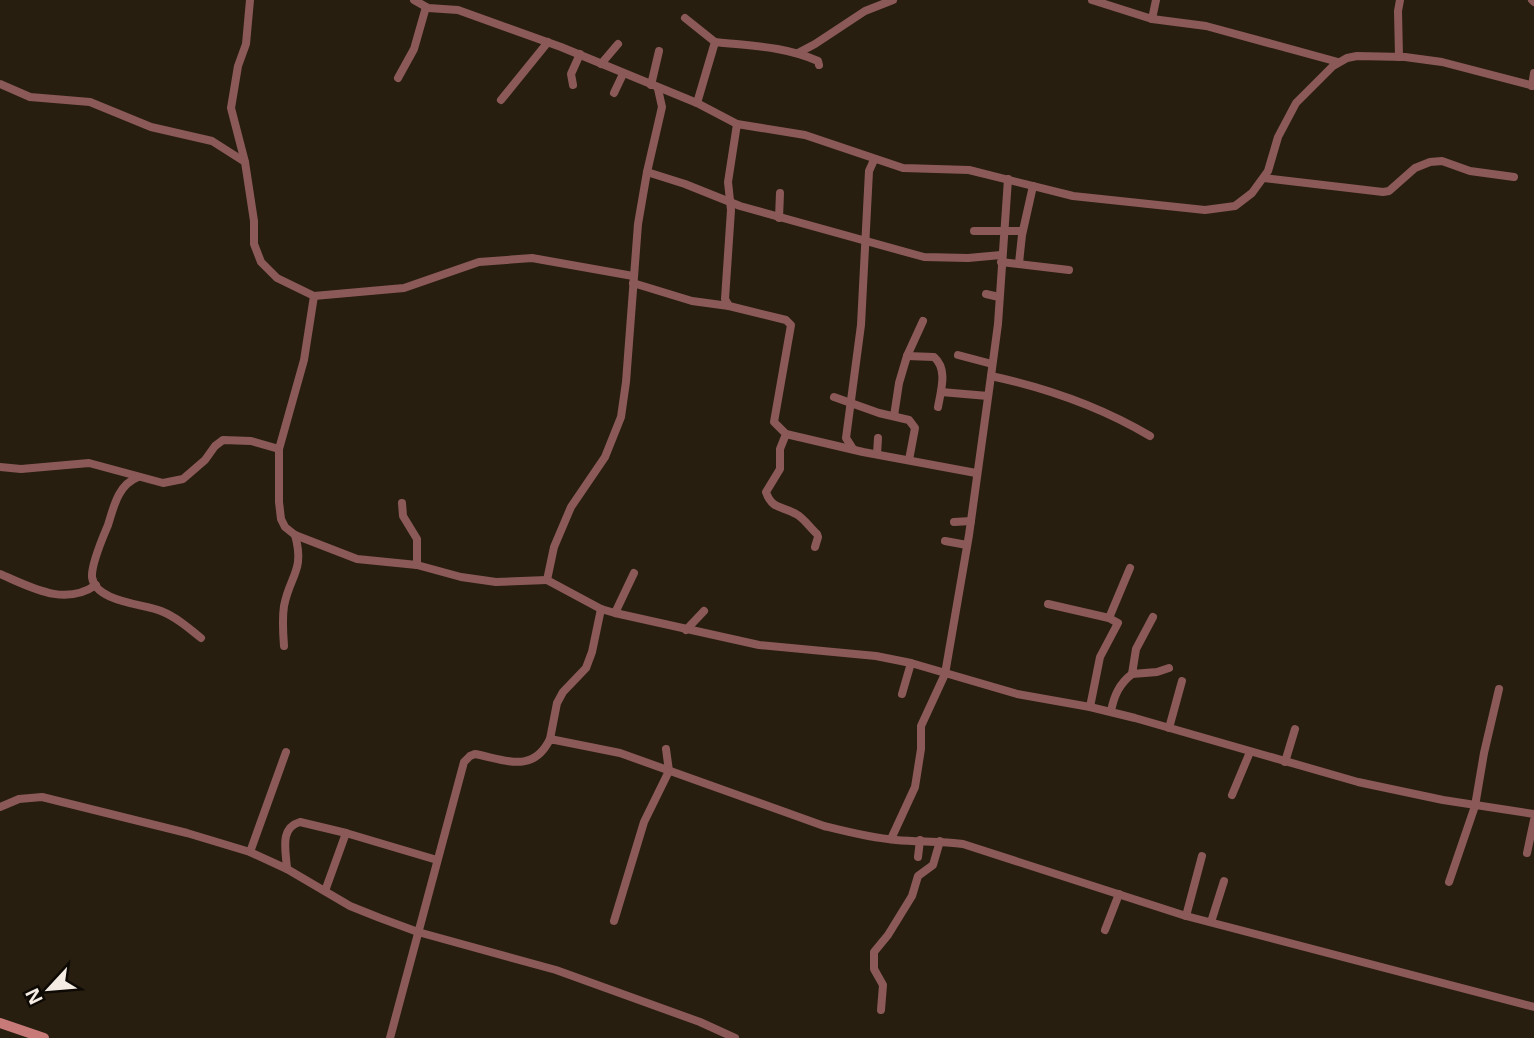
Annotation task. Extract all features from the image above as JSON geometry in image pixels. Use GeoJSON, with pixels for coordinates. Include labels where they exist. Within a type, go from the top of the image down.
{"type":"FeatureCollection","features":[{"type":"Feature","properties":{"kind":"street"},"geometry":{"type":"LineString","coordinates":[[250,0],[246,44],[238,66],[231,108],[245,162],[254,221],[254,244],[261,262],[277,278],[314,296],[404,288],[479,262],[532,258],[633,280],[692,301],[729,306],[786,320],[792,325],[774,422],[786,434],[976,473]]}},
{"type":"Feature","properties":{"kind":"street"},"geometry":{"type":"LineString","coordinates":[[414,0],[426,7],[458,10],[580,54],[697,103],[737,124],[805,135],[903,168],[969,170],[1073,196],[1206,210],[1235,206],[1252,194],[1264,178],[1282,128],[1296,103],[1338,62],[1357,56],[1442,62],[1533,86],[1534,73]]}},
{"type":"Feature","properties":{"kind":"street"},"geometry":{"type":"LineString","coordinates":[[797,53],[865,11],[892,0]]}},
{"type":"Feature","properties":{"kind":"street"},"geometry":{"type":"LineString","coordinates":[[1092,0],[1152,19],[1206,26],[1338,62]]}},
{"type":"Feature","properties":{"kind":"street"},"geometry":{"type":"LineString","coordinates":[[1152,19],[1156,0]]}},
{"type":"Feature","properties":{"kind":"street"},"geometry":{"type":"LineString","coordinates":[[1399,57],[1400,0]]}},
{"type":"Feature","properties":{"kind":"street"},"geometry":{"type":"LineString","coordinates":[[398,78],[414,49],[426,7]]}},
{"type":"Feature","properties":{"kind":"street"},"geometry":{"type":"LineString","coordinates":[[684,18],[715,42],[746,44],[797,53],[818,61],[819,65]]}},
{"type":"Feature","properties":{"kind":"street"},"geometry":{"type":"LineString","coordinates":[[501,100],[548,42]]}},
{"type":"Feature","properties":{"kind":"street"},"geometry":{"type":"LineString","coordinates":[[697,103],[715,42]]}},
{"type":"Feature","properties":{"kind":"street"},"geometry":{"type":"LineString","coordinates":[[601,64],[618,44]]}},
{"type":"Feature","properties":{"kind":"street"},"geometry":{"type":"LineString","coordinates":[[547,580],[554,547],[566,518],[605,457],[621,417],[633,280],[647,172],[662,107],[655,87],[659,51]]}},
{"type":"Feature","properties":{"kind":"street"},"geometry":{"type":"LineString","coordinates":[[573,85],[571,74],[580,54]]}},
{"type":"Feature","properties":{"kind":"street"},"geometry":{"type":"LineString","coordinates":[[614,93],[623,74]]}},
{"type":"Feature","properties":{"kind":"street"},"geometry":{"type":"LineString","coordinates":[[0,83],[30,97],[90,102],[151,127],[212,141],[245,162]]}},
{"type":"Feature","properties":{"kind":"street"},"geometry":{"type":"LineString","coordinates":[[662,107],[675,95]]}},
{"type":"Feature","properties":{"kind":"street"},"geometry":{"type":"LineString","coordinates":[[729,306],[725,294],[729,176],[737,124]]}},
{"type":"Feature","properties":{"kind":"street"},"geometry":{"type":"LineString","coordinates":[[853,449],[846,438],[861,325],[864,253],[869,243],[869,171],[874,160]]}},
{"type":"Feature","properties":{"kind":"street"},"geometry":{"type":"LineString","coordinates":[[1264,178],[1389,191],[1415,168],[1442,161],[1470,171],[1514,177]]}},
{"type":"Feature","properties":{"kind":"street"},"geometry":{"type":"LineString","coordinates":[[647,172],[779,218],[869,243],[935,258],[1001,258],[1069,271]]}},
{"type":"Feature","properties":{"kind":"street"},"geometry":{"type":"LineString","coordinates":[[891,839],[915,787],[922,741],[921,726],[945,674],[971,521],[991,376],[1008,179]]}},
{"type":"Feature","properties":{"kind":"street"},"geometry":{"type":"LineString","coordinates":[[1019,263],[1022,231],[1033,186]]}},
{"type":"Feature","properties":{"kind":"street"},"geometry":{"type":"LineString","coordinates":[[779,218],[780,193]]}},
{"type":"Feature","properties":{"kind":"street"},"geometry":{"type":"LineString","coordinates":[[974,230],[1022,231]]}},
{"type":"Feature","properties":{"kind":"street"},"geometry":{"type":"LineString","coordinates":[[986,294],[999,297]]}},
{"type":"Feature","properties":{"kind":"street"},"geometry":{"type":"LineString","coordinates":[[314,296],[304,360],[279,449],[281,519],[285,527],[308,541],[356,559],[417,565],[461,577],[485,580],[547,580],[601,609],[615,613],[759,645],[876,656],[911,663],[1017,694],[1111,711],[1285,762],[1405,792],[1534,814]]}},
{"type":"Feature","properties":{"kind":"street"},"geometry":{"type":"LineString","coordinates":[[894,416],[899,383],[907,356],[923,321]]}},
{"type":"Feature","properties":{"kind":"street"},"geometry":{"type":"LineString","coordinates":[[958,355],[992,364]]}},
{"type":"Feature","properties":{"kind":"street"},"geometry":{"type":"LineString","coordinates":[[907,356],[934,356],[938,360],[942,368],[938,407]]}},
{"type":"Feature","properties":{"kind":"street"},"geometry":{"type":"LineString","coordinates":[[991,376],[1024,383],[1099,408],[1150,436]]}},
{"type":"Feature","properties":{"kind":"street"},"geometry":{"type":"LineString","coordinates":[[941,392],[988,396]]}},
{"type":"Feature","properties":{"kind":"street"},"geometry":{"type":"LineString","coordinates":[[834,397],[909,420],[915,428],[909,460]]}},
{"type":"Feature","properties":{"kind":"street"},"geometry":{"type":"LineString","coordinates":[[786,434],[780,449],[780,469],[766,492],[768,499],[776,507],[794,513],[817,534],[815,547]]}},
{"type":"Feature","properties":{"kind":"street"},"geometry":{"type":"LineString","coordinates":[[836,445],[846,438]]}},
{"type":"Feature","properties":{"kind":"street"},"geometry":{"type":"LineString","coordinates":[[877,454],[878,438]]}},
{"type":"Feature","properties":{"kind":"street"},"geometry":{"type":"LineString","coordinates":[[0,467],[22,469],[89,463],[163,483],[183,479],[223,440],[251,441],[279,449]]}},
{"type":"Feature","properties":{"kind":"street"},"geometry":{"type":"LineString","coordinates":[[138,477],[124,486],[116,501],[92,577],[101,591],[123,602],[144,605],[173,617],[201,638]]}},
{"type":"Feature","properties":{"kind":"street"},"geometry":{"type":"LineString","coordinates":[[402,503],[403,516],[417,539],[417,565]]}},
{"type":"Feature","properties":{"kind":"street"},"geometry":{"type":"LineString","coordinates":[[954,522],[971,521]]}},
{"type":"Feature","properties":{"kind":"street"},"geometry":{"type":"LineString","coordinates":[[284,646],[284,607],[298,572],[299,548],[295,535]]}},
{"type":"Feature","properties":{"kind":"street"},"geometry":{"type":"LineString","coordinates":[[299,548],[308,541]]}},
{"type":"Feature","properties":{"kind":"street"},"geometry":{"type":"LineString","coordinates":[[945,541],[967,545]]}},
{"type":"Feature","properties":{"kind":"street"},"geometry":{"type":"LineString","coordinates":[[1109,618],[1130,568]]}},
{"type":"Feature","properties":{"kind":"street"},"geometry":{"type":"LineString","coordinates":[[615,613],[634,573]]}},
{"type":"Feature","properties":{"kind":"street"},"geometry":{"type":"LineString","coordinates":[[0,574],[57,596],[77,593],[96,585]]}},
{"type":"Feature","properties":{"kind":"street"},"geometry":{"type":"LineString","coordinates":[[1048,604],[1116,620],[1118,625],[1100,657],[1090,707]]}},
{"type":"Feature","properties":{"kind":"street"},"geometry":{"type":"LineString","coordinates":[[390,1038],[451,803],[466,758],[475,754],[526,762],[541,755],[550,739],[557,704],[563,692],[586,668],[601,609]]}},
{"type":"Feature","properties":{"kind":"street"},"geometry":{"type":"LineString","coordinates":[[685,629],[705,611]]}},
{"type":"Feature","properties":{"kind":"street"},"geometry":{"type":"LineString","coordinates":[[1111,711],[1121,685],[1132,674],[1136,649],[1153,617]]}},
{"type":"Feature","properties":{"kind":"street"},"geometry":{"type":"LineString","coordinates":[[902,694],[911,663]]}},
{"type":"Feature","properties":{"kind":"street"},"geometry":{"type":"LineString","coordinates":[[1132,674],[1169,668]]}},
{"type":"Feature","properties":{"kind":"street"},"geometry":{"type":"LineString","coordinates":[[1169,728],[1182,681]]}},
{"type":"Feature","properties":{"kind":"street"},"geometry":{"type":"LineString","coordinates":[[1450,882],[1475,806],[1499,689]]}},
{"type":"Feature","properties":{"kind":"street"},"geometry":{"type":"LineString","coordinates":[[1285,762],[1295,729]]}},
{"type":"Feature","properties":{"kind":"street"},"geometry":{"type":"LineString","coordinates":[[550,739],[620,753],[813,823],[853,834],[940,841],[995,853],[1186,916],[1534,1007]]}},
{"type":"Feature","properties":{"kind":"street"},"geometry":{"type":"LineString","coordinates":[[614,921],[644,822],[670,771],[666,749]]}},
{"type":"Feature","properties":{"kind":"street"},"geometry":{"type":"LineString","coordinates":[[250,852],[286,752]]}},
{"type":"Feature","properties":{"kind":"street"},"geometry":{"type":"LineString","coordinates":[[1232,795],[1250,752]]}},
{"type":"Feature","properties":{"kind":"street"},"geometry":{"type":"LineString","coordinates":[[0,807],[27,797],[51,798],[250,852],[287,869],[350,906],[418,932],[556,970],[700,1022],[735,1038]]}},
{"type":"Feature","properties":{"kind":"street"},"geometry":{"type":"LineString","coordinates":[[1527,853],[1534,820]]}},
{"type":"Feature","properties":{"kind":"street"},"geometry":{"type":"LineString","coordinates":[[287,869],[285,835],[289,826],[300,822],[437,860]]}},
{"type":"Feature","properties":{"kind":"street"},"geometry":{"type":"LineString","coordinates":[[325,891],[346,833]]}},
{"type":"Feature","properties":{"kind":"street"},"geometry":{"type":"LineString","coordinates":[[918,857],[920,840]]}},
{"type":"Feature","properties":{"kind":"street"},"geometry":{"type":"LineString","coordinates":[[881,1010],[883,985],[872,964],[874,952],[888,936],[912,896],[918,876],[933,865],[940,841]]}},
{"type":"Feature","properties":{"kind":"street"},"geometry":{"type":"LineString","coordinates":[[1186,916],[1202,856]]}},
{"type":"Feature","properties":{"kind":"street"},"geometry":{"type":"LineString","coordinates":[[1211,922],[1224,881]]}},
{"type":"Feature","properties":{"kind":"street"},"geometry":{"type":"LineString","coordinates":[[1105,930],[1119,894]]}},
{"type":"Feature","properties":{"kind":"street"},"geometry":{"type":"LineString","coordinates":[[0,1023],[44,1038]]}}]}
